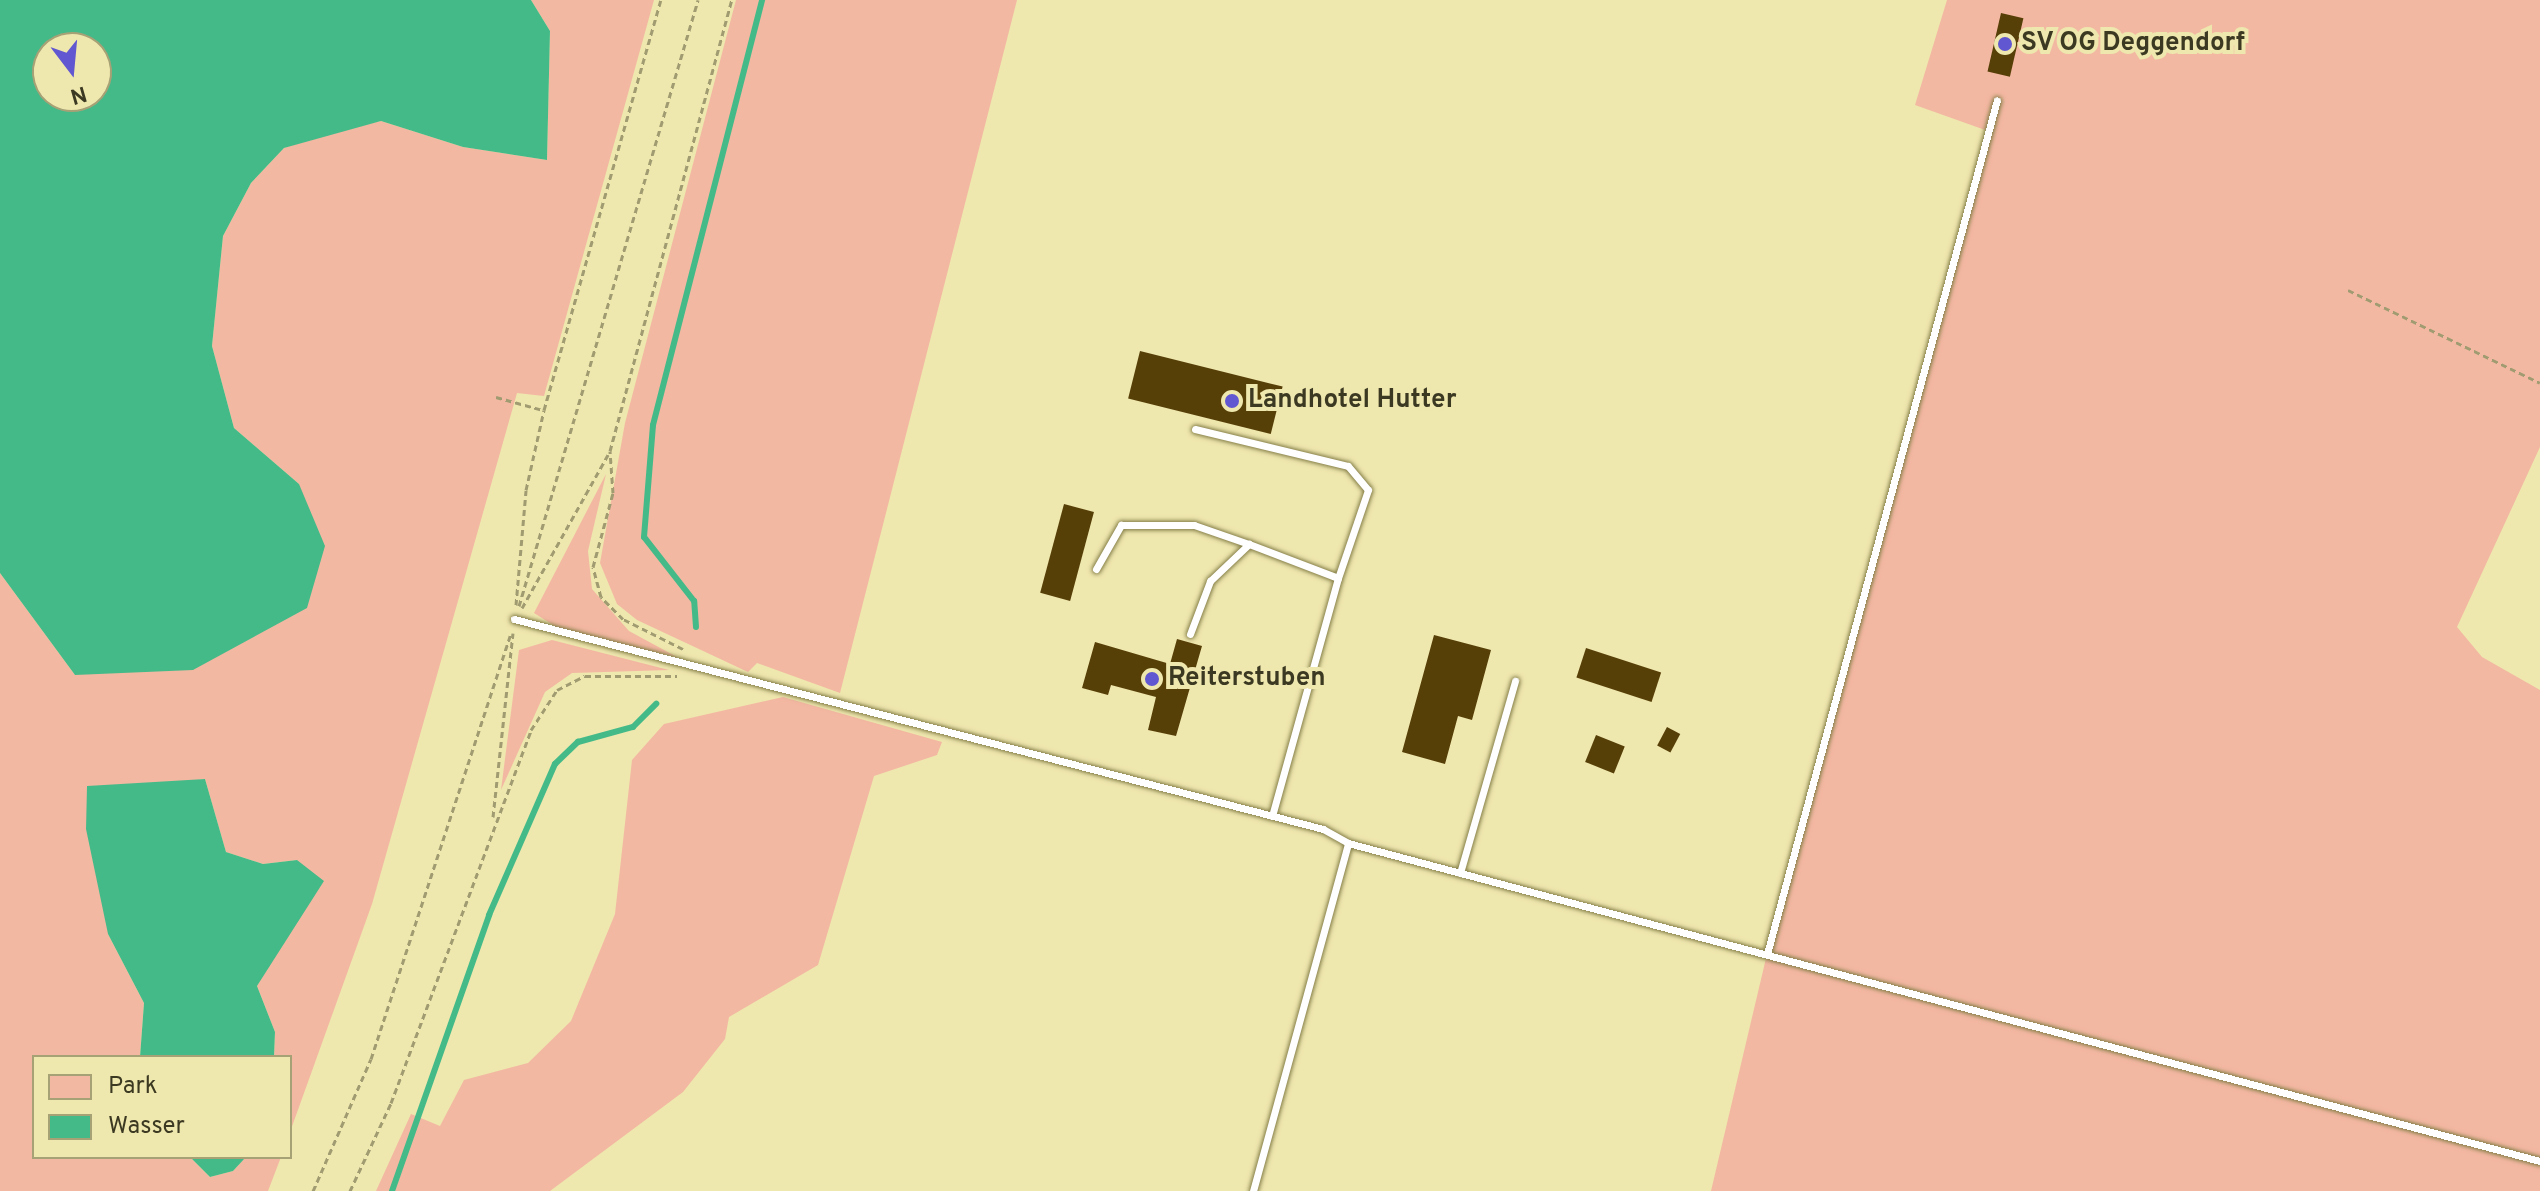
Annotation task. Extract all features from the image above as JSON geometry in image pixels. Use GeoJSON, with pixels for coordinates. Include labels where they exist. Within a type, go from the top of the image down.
{"type":"FeatureCollection","features":[{"type":"Feature","properties":{"kind":"lane"},"geometry":{"type":"LineString","coordinates":[[1767,954],[1997,100]]}},
{"type":"Feature","properties":{"kind":"lane"},"geometry":{"type":"LineString","coordinates":[[1195,429],[1348,466],[1368,490],[1338,578],[1272,816]]}},
{"type":"Feature","properties":{"kind":"lane"},"geometry":{"type":"LineString","coordinates":[[1096,569],[1121,525],[1194,525],[1338,578]]}},
{"type":"Feature","properties":{"kind":"lane"},"geometry":{"type":"LineString","coordinates":[[1190,634],[1210,581],[1249,544]]}},
{"type":"Feature","properties":{"kind":"lane"},"geometry":{"type":"LineString","coordinates":[[514,619],[1272,816],[1348,843],[2540,1161]]}},
{"type":"Feature","properties":{"kind":"lane"},"geometry":{"type":"LineString","coordinates":[[1460,873],[1515,681]]}},
{"type":"Feature","properties":{"kind":"lane"},"geometry":{"type":"LineString","coordinates":[[1253,1191],[1348,843]]}},
{"type":"Feature","properties":{"kind":"path"},"geometry":{"type":"LineString","coordinates":[[514,619],[526,490],[544,410],[661,0]]}},
{"type":"Feature","properties":{"kind":"path"},"geometry":{"type":"LineString","coordinates":[[313,1191],[371,1059],[514,619],[698,0]]}},
{"type":"Feature","properties":{"kind":"path"},"geometry":{"type":"LineString","coordinates":[[686,652],[623,619],[601,597],[593,567],[613,493],[610,451],[732,0]]}},
{"type":"Feature","properties":{"kind":"path"},"geometry":{"type":"LineString","coordinates":[[2348,290],[2540,383]]}},
{"type":"Feature","properties":{"kind":"path"},"geometry":{"type":"LineString","coordinates":[[496,397],[544,410]]}},
{"type":"Feature","properties":{"kind":"path"},"geometry":{"type":"LineString","coordinates":[[350,1191],[391,1103],[531,730],[557,690],[585,676],[681,675]]}},
{"type":"Feature","properties":{"kind":"green space"},"geometry":{"type":"Polygon","coordinates":[[[531,0],[654,0],[544,396],[517,393],[372,904],[292,1126],[292,1055],[274,1055],[275,1032],[257,986],[283,939],[297,860],[263,864],[226,852],[205,779],[115,790],[108,934],[144,1003],[140,1055],[32,1055],[32,1159],[192,1159],[210,1177],[233,1171],[244,1159],[280,1159],[268,1191],[0,1191],[0,573],[75,675],[299,484],[234,428],[212,346],[223,236],[251,183],[284,148],[323,134],[381,121],[463,147],[547,160],[550,31],[531,0]]]}},
{"type":"Feature","properties":{"kind":"green space"},"geometry":{"type":"Polygon","coordinates":[[[736,0],[1017,0],[840,693],[757,663],[748,672],[637,620],[617,604],[600,563],[625,423],[736,0]]]}},
{"type":"Feature","properties":{"kind":"green space"},"geometry":{"type":"Polygon","coordinates":[[[1947,0],[2540,0],[2540,447],[2457,627],[2482,657],[2540,690],[2540,1191],[1711,1191],[1767,954],[1988,131],[1915,105],[1947,0]]]}},
{"type":"Feature","properties":{"kind":"green space"},"geometry":{"type":"Polygon","coordinates":[[[606,474],[588,551],[592,589],[629,631],[677,657],[561,630],[534,613],[606,474]]]}},
{"type":"Feature","properties":{"kind":"green space"},"geometry":{"type":"Polygon","coordinates":[[[552,640],[669,670],[572,673],[545,692],[501,790],[519,650],[552,640]]]}},
{"type":"Feature","properties":{"kind":"green space"},"geometry":{"type":"Polygon","coordinates":[[[783,697],[942,742],[937,755],[874,776],[818,965],[729,1017],[725,1039],[683,1092],[550,1191],[376,1191],[411,1114],[440,1126],[464,1080],[528,1063],[571,1021],[615,914],[632,760],[664,724],[783,697]]]}},
{"type":"Feature","properties":{"kind":"water"},"geometry":{"type":"Polygon","coordinates":[[[0,0],[531,0],[550,31],[547,160],[463,147],[381,121],[284,148],[251,183],[223,236],[212,346],[234,428],[299,484],[325,546],[307,608],[193,670],[75,675],[0,573],[0,0]]]}},
{"type":"Feature","properties":{"kind":"water"},"geometry":{"type":"Polygon","coordinates":[[[205,779],[226,852],[263,864],[297,860],[324,881],[257,986],[275,1032],[274,1055],[140,1055],[144,1003],[108,934],[86,829],[87,786],[205,779]]]}},
{"type":"Feature","properties":{"kind":"water"},"geometry":{"type":"Polygon","coordinates":[[[192,1159],[244,1159],[233,1171],[210,1177],[192,1159]]]}},
{"type":"Feature","properties":{"kind":"building","name":"SV OG Deggendorf"},"geometry":{"type":"Polygon","coordinates":[[[2001,13],[2023,18],[2010,77],[1988,71],[2001,13]]]}},
{"type":"Feature","properties":{"kind":"building"},"geometry":{"type":"Polygon","coordinates":[[[1140,351],[1283,387],[1271,434],[1128,399],[1140,351]]]}},
{"type":"Feature","properties":{"kind":"building"},"geometry":{"type":"Polygon","coordinates":[[[1064,504],[1094,512],[1070,601],[1040,593],[1064,504]]]}},
{"type":"Feature","properties":{"kind":"building"},"geometry":{"type":"Polygon","coordinates":[[[1434,635],[1491,650],[1472,720],[1458,716],[1445,764],[1402,752],[1434,635]]]}},
{"type":"Feature","properties":{"kind":"building"},"geometry":{"type":"Polygon","coordinates":[[[1177,639],[1202,646],[1176,736],[1148,730],[1156,697],[1111,685],[1108,695],[1082,688],[1095,642],[1170,664],[1177,639]]]}},
{"type":"Feature","properties":{"kind":"building"},"geometry":{"type":"Polygon","coordinates":[[[1586,648],[1661,672],[1652,702],[1576,677],[1586,648]]]}},
{"type":"Feature","properties":{"kind":"building"},"geometry":{"type":"Polygon","coordinates":[[[1667,727],[1680,734],[1670,753],[1657,746],[1667,727]]]}},
{"type":"Feature","properties":{"kind":"building"},"geometry":{"type":"Polygon","coordinates":[[[1596,735],[1625,747],[1614,774],[1585,762],[1596,735]]]}},
{"type":"Feature","properties":{"kind":"waterway"},"geometry":{"type":"LineString","coordinates":[[696,627],[694,601],[644,537],[653,425],[762,0]]}},
{"type":"Feature","properties":{"kind":"waterway"},"geometry":{"type":"LineString","coordinates":[[392,1191],[489,915],[555,764],[578,742],[633,727],[656,704]]}},
{"type":"Feature","properties":{"kind":"place","name":"SV OG Deggendorf"},"geometry":{"type":"Point","coordinates":[2005,44]}},
{"type":"Feature","properties":{"kind":"place","name":"Landhotel Hutter"},"geometry":{"type":"Point","coordinates":[1232,401]}},
{"type":"Feature","properties":{"kind":"place","name":"Reiterstuben"},"geometry":{"type":"Point","coordinates":[1152,679]}}]}
